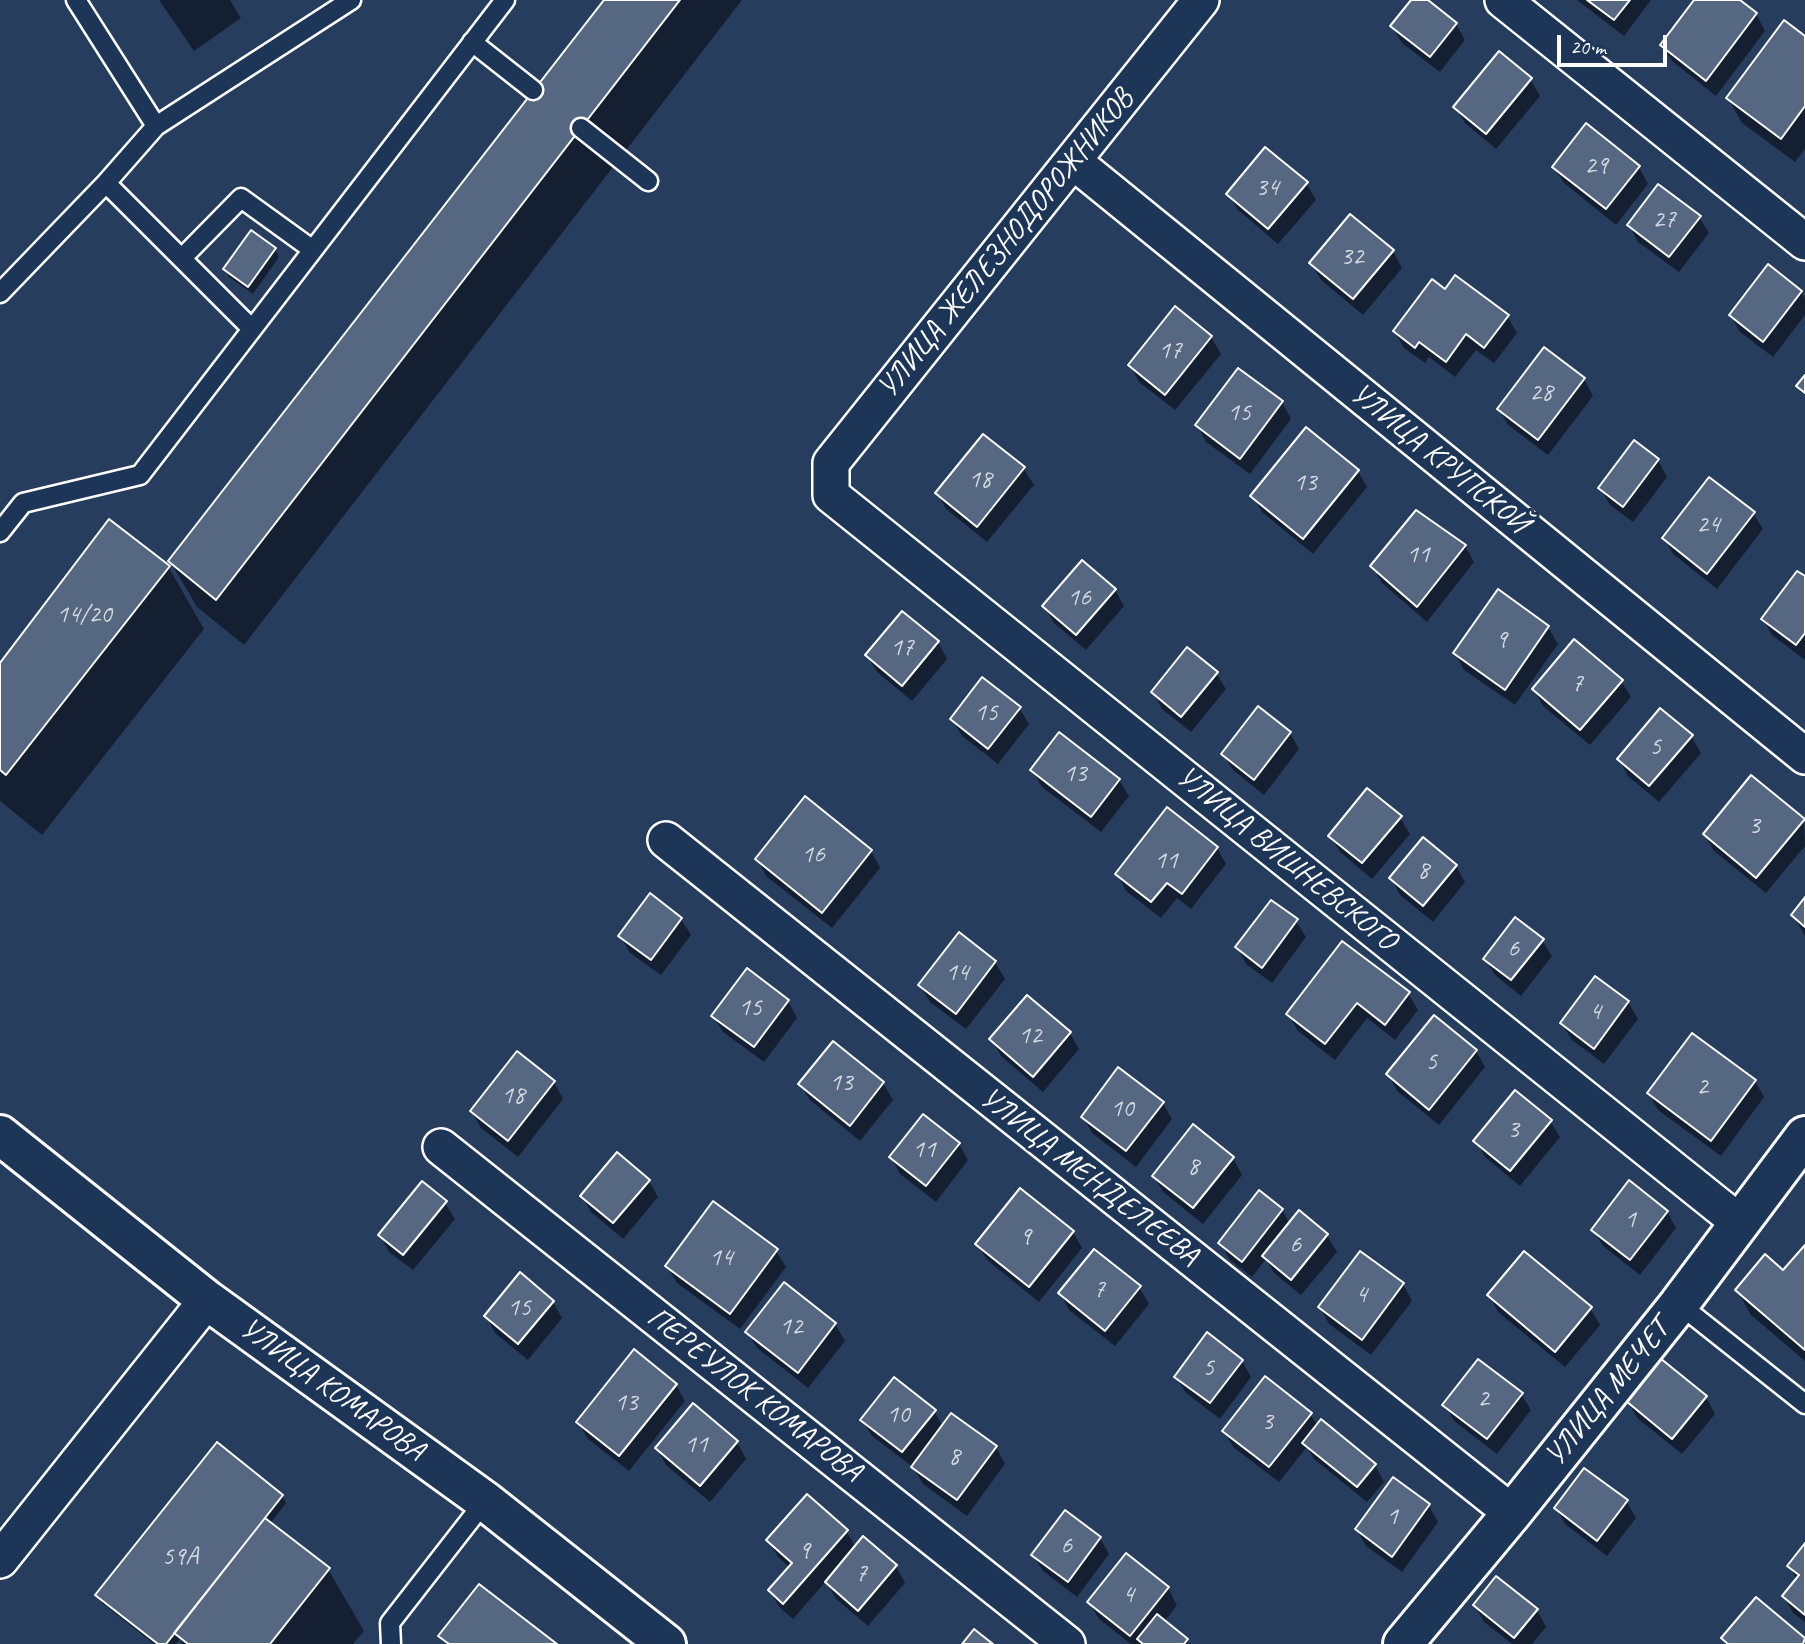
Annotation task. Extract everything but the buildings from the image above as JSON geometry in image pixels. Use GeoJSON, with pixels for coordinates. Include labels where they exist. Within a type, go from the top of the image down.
{"type":"FeatureCollection","features":[{"type":"Feature","properties":{"kind":"street","name":"УЛИЦА ЖЕЛЕЗНОДОРОЖНИКОВ"},"geometry":{"type":"LineString","coordinates":[[831,495],[831,463],[1201,0]]}},
{"type":"Feature","properties":{"kind":"street"},"geometry":{"type":"LineString","coordinates":[[1503,0],[1805,242]]}},
{"type":"Feature","properties":{"kind":"street","name":"УЛИЦА КРУПСКОЙ"},"geometry":{"type":"LineString","coordinates":[[1073,161],[1805,756]]}},
{"type":"Feature","properties":{"kind":"street","name":"УЛИЦА ВИШНЕВСКОГО"},"geometry":{"type":"LineString","coordinates":[[831,495],[1740,1223]]}},
{"type":"Feature","properties":{"kind":"street","name":"УЛИЦА МЕНДЕЛЕЕВА"},"geometry":{"type":"LineString","coordinates":[[666,840],[1512,1513]]}},
{"type":"Feature","properties":{"kind":"street","name":"УЛИЦА КОМАРОВА"},"geometry":{"type":"LineString","coordinates":[[0,1135],[207,1300],[485,1501],[666,1644]]}},
{"type":"Feature","properties":{"kind":"street","name":"УЛИЦА МЕЧЕТ"},"geometry":{"type":"LineString","coordinates":[[1403,1644],[1679,1304],[1805,1136]]}},
{"type":"Feature","properties":{"kind":"street","name":"ПЕРЕУЛОК КОМАРОВА"},"geometry":{"type":"LineString","coordinates":[[441,1147],[1067,1644]]}},
{"type":"Feature","properties":{"kind":"street"},"geometry":{"type":"LineString","coordinates":[[0,1560],[207,1300]]}},
{"type":"Feature","properties":{"kind":"lane"},"geometry":{"type":"LineString","coordinates":[[76,0],[156,126]]}},
{"type":"Feature","properties":{"kind":"lane"},"geometry":{"type":"LineString","coordinates":[[0,293],[106,183],[156,126],[351,0]]}},
{"type":"Feature","properties":{"kind":"lane"},"geometry":{"type":"LineString","coordinates":[[0,532],[23,503],[140,475],[505,0]]}},
{"type":"Feature","properties":{"kind":"lane"},"geometry":{"type":"LineString","coordinates":[[472,42],[533,90]]}},
{"type":"Feature","properties":{"kind":"lane"},"geometry":{"type":"LineString","coordinates":[[581,128],[648,181]]}},
{"type":"Feature","properties":{"kind":"lane"},"geometry":{"type":"LineString","coordinates":[[106,183],[252,329]]}},
{"type":"Feature","properties":{"kind":"lane"},"geometry":{"type":"LineString","coordinates":[[181,258],[241,198],[313,250]]}},
{"type":"Feature","properties":{"kind":"lane"},"geometry":{"type":"LineString","coordinates":[[1679,1304],[1805,1404]]}},
{"type":"Feature","properties":{"kind":"lane"},"geometry":{"type":"LineString","coordinates":[[391,1644],[390,1623],[485,1501]]}}]}
